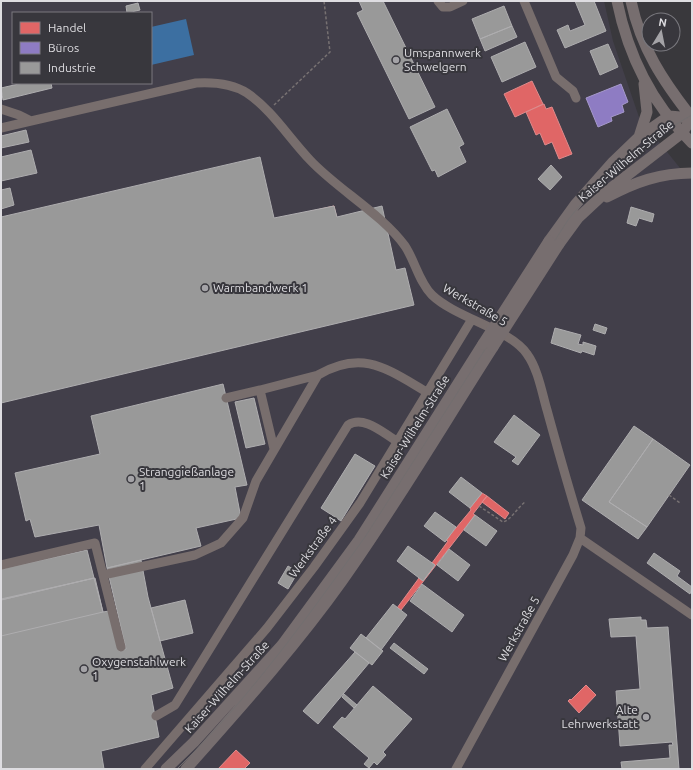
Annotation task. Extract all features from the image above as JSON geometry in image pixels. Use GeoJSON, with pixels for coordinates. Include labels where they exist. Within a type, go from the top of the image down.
{"type":"FeatureCollection","features":[{"type":"Feature","properties":{"kind":"main road"},"geometry":{"type":"LineString","coordinates":[[617,1],[628,47],[643,78],[669,116],[692,143]]}},
{"type":"Feature","properties":{"kind":"main road"},"geometry":{"type":"LineString","coordinates":[[631,1],[641,37],[653,64],[692,118]]}},
{"type":"Feature","properties":{"kind":"main road"},"geometry":{"type":"LineString","coordinates":[[639,137],[647,112],[643,78]]}},
{"type":"Feature","properties":{"kind":"main road","name":"Kaiser-Wilhelm-Straße"},"geometry":{"type":"LineString","coordinates":[[166,769],[199,737],[282,645],[359,540],[488,346],[554,243],[576,205],[613,162],[639,137],[669,116],[692,118],[682,133],[607,191],[554,243]]}},
{"type":"Feature","properties":{"kind":"main road"},"geometry":{"type":"LineString","coordinates":[[596,202],[646,179],[664,174],[692,172]]}},
{"type":"Feature","properties":{"kind":"main road","name":"Kaiser-Wilhelm-Straße"},"geometry":{"type":"LineString","coordinates":[[186,769],[255,691],[341,582],[368,544],[488,346]]}},
{"type":"Feature","properties":{"kind":"street"},"geometry":{"type":"LineString","coordinates":[[438,1],[443,7],[450,7],[463,1]]}},
{"type":"Feature","properties":{"kind":"street"},"geometry":{"type":"LineString","coordinates":[[524,1],[556,77],[573,91],[576,98]]}},
{"type":"Feature","properties":{"kind":"street","name":"Werkstraße 5"},"geometry":{"type":"LineString","coordinates":[[1,128],[196,83],[209,82],[236,87],[248,94],[268,111],[309,159],[325,175],[394,233],[405,246],[426,288],[433,295],[445,305],[518,344],[528,354],[540,385],[581,528],[580,538],[573,555],[456,769]]}},
{"type":"Feature","properties":{"kind":"street"},"geometry":{"type":"LineString","coordinates":[[1,109],[31,121]]}},
{"type":"Feature","properties":{"kind":"street","name":"Werkstraße 4"},"geometry":{"type":"LineString","coordinates":[[145,769],[267,628],[314,567],[360,503],[472,319]]}},
{"type":"Feature","properties":{"kind":"street"},"geometry":{"type":"LineString","coordinates":[[226,398],[318,375],[331,368],[347,363],[361,362],[388,369],[427,392]]}},
{"type":"Feature","properties":{"kind":"street"},"geometry":{"type":"LineString","coordinates":[[103,575],[196,555],[221,543],[243,518],[256,481],[318,375]]}},
{"type":"Feature","properties":{"kind":"street"},"geometry":{"type":"LineString","coordinates":[[260,390],[274,449]]}},
{"type":"Feature","properties":{"kind":"street"},"geometry":{"type":"LineString","coordinates":[[156,716],[176,705],[348,425],[354,421],[362,421],[397,441]]}},
{"type":"Feature","properties":{"kind":"street"},"geometry":{"type":"LineString","coordinates":[[580,538],[692,615]]}},
{"type":"Feature","properties":{"kind":"street"},"geometry":{"type":"LineString","coordinates":[[1,564],[95,543],[122,647]]}},
{"type":"Feature","properties":{"kind":"path"},"geometry":{"type":"LineString","coordinates":[[276,104],[330,52],[324,1]]}},
{"type":"Feature","properties":{"kind":"path"},"geometry":{"type":"LineString","coordinates":[[669,495],[680,502]]}},
{"type":"Feature","properties":{"kind":"path"},"geometry":{"type":"LineString","coordinates":[[479,506],[503,522],[508,520],[517,508],[525,502]]}},
{"type":"Feature","properties":{"kind":"shaded area"},"geometry":{"type":"Polygon","coordinates":[[[1,1],[604,1],[613,41],[639,117],[680,168],[692,175],[692,769],[1,769],[1,1]]]}},
{"type":"Feature","properties":{"kind":"water"},"geometry":{"type":"Polygon","coordinates":[[[186,19],[194,55],[152,65],[152,27],[186,19]]]}},
{"type":"Feature","properties":{"kind":"building: Handel"},"geometry":{"type":"Polygon","coordinates":[[[532,81],[543,104],[515,117],[504,94],[532,81]]]}},
{"type":"Feature","properties":{"kind":"building: Handel"},"geometry":{"type":"Polygon","coordinates":[[[544,104],[546,109],[552,107],[572,154],[559,159],[552,142],[545,145],[540,133],[536,135],[526,112],[544,104]]]}},
{"type":"Feature","properties":{"kind":"building: Handel"},"geometry":{"type":"Polygon","coordinates":[[[334,206],[337,219],[275,233],[272,220],[334,206]]]}},
{"type":"Feature","properties":{"kind":"building: Handel"},"geometry":{"type":"Polygon","coordinates":[[[482,493],[487,496],[473,514],[475,515],[401,610],[397,608],[419,578],[423,581],[435,565],[432,563],[448,541],[446,540],[471,510],[470,508],[482,493]]]}},
{"type":"Feature","properties":{"kind":"building: Handel"},"geometry":{"type":"Polygon","coordinates":[[[487,496],[509,513],[505,519],[482,502],[487,496]]]}},
{"type":"Feature","properties":{"kind":"building: Handel"},"geometry":{"type":"Polygon","coordinates":[[[586,685],[596,695],[579,713],[568,701],[570,699],[571,700],[586,685]]]}},
{"type":"Feature","properties":{"kind":"building: Handel"},"geometry":{"type":"Polygon","coordinates":[[[236,750],[250,763],[244,769],[218,769],[236,750]]]}},
{"type":"Feature","properties":{"kind":"building: Büros"},"geometry":{"type":"Polygon","coordinates":[[[621,84],[628,102],[622,105],[624,112],[611,117],[612,121],[598,127],[586,98],[621,84]]]}},
{"type":"Feature","properties":{"kind":"building: Industrie","name":"Umspannwerk Schwelgern"},"geometry":{"type":"Polygon","coordinates":[[[359,1],[383,1],[435,107],[409,119],[357,13],[363,10],[359,1]]]}},
{"type":"Feature","properties":{"kind":"building: Industrie"},"geometry":{"type":"Polygon","coordinates":[[[575,1],[594,1],[606,31],[565,48],[557,30],[568,25],[570,31],[585,25],[575,1]]]}},
{"type":"Feature","properties":{"kind":"building: Industrie"},"geometry":{"type":"Polygon","coordinates":[[[138,3],[140,10],[127,12],[126,6],[138,3]]]}},
{"type":"Feature","properties":{"kind":"building: Industrie"},"geometry":{"type":"Polygon","coordinates":[[[504,6],[512,26],[480,39],[472,19],[504,6]]]}},
{"type":"Feature","properties":{"kind":"building: Industrie"},"geometry":{"type":"Polygon","coordinates":[[[512,26],[517,37],[485,51],[480,39],[512,26]]]}},
{"type":"Feature","properties":{"kind":"building: Industrie"},"geometry":{"type":"Polygon","coordinates":[[[525,42],[536,67],[502,82],[491,57],[525,42]]]}},
{"type":"Feature","properties":{"kind":"building: Industrie"},"geometry":{"type":"Polygon","coordinates":[[[608,44],[618,67],[600,75],[590,51],[608,44]]]}},
{"type":"Feature","properties":{"kind":"building: Industrie"},"geometry":{"type":"Polygon","coordinates":[[[19,84],[51,84],[52,88],[3,100],[1,88],[19,84]]]}},
{"type":"Feature","properties":{"kind":"building: Industrie"},"geometry":{"type":"Polygon","coordinates":[[[447,109],[464,144],[459,147],[466,162],[438,177],[435,170],[432,171],[410,127],[447,109]]]}},
{"type":"Feature","properties":{"kind":"building: Industrie"},"geometry":{"type":"Polygon","coordinates":[[[26,130],[29,142],[1,148],[1,136],[26,130]]]}},
{"type":"Feature","properties":{"kind":"building: Industrie"},"geometry":{"type":"Polygon","coordinates":[[[31,150],[37,173],[1,181],[1,157],[31,150]]]}},
{"type":"Feature","properties":{"kind":"building: Industrie","name":"Warmbandwerk 1"},"geometry":{"type":"Polygon","coordinates":[[[260,157],[274,218],[334,206],[337,217],[382,206],[396,270],[405,268],[414,305],[1,403],[1,217],[260,157]]]}},
{"type":"Feature","properties":{"kind":"building: Industrie"},"geometry":{"type":"Polygon","coordinates":[[[551,165],[562,177],[550,190],[538,179],[551,165]]]}},
{"type":"Feature","properties":{"kind":"building: Industrie"},"geometry":{"type":"Polygon","coordinates":[[[10,188],[14,205],[1,209],[1,190],[10,188]]]}},
{"type":"Feature","properties":{"kind":"building: Industrie"},"geometry":{"type":"Polygon","coordinates":[[[631,207],[654,214],[652,222],[639,218],[636,226],[627,223],[631,207]]]}},
{"type":"Feature","properties":{"kind":"building: Industrie"},"geometry":{"type":"Polygon","coordinates":[[[595,324],[607,328],[605,334],[593,330],[595,324]]]}},
{"type":"Feature","properties":{"kind":"building: Industrie"},"geometry":{"type":"Polygon","coordinates":[[[555,328],[581,335],[578,344],[583,345],[583,342],[596,346],[594,355],[582,351],[581,353],[551,343],[555,328]]]}},
{"type":"Feature","properties":{"kind":"building: Industrie","name":"Stranggießanlage 1"},"geometry":{"type":"Polygon","coordinates":[[[223,384],[247,485],[235,487],[241,518],[196,528],[201,546],[107,568],[99,525],[35,537],[30,519],[26,521],[15,473],[100,454],[91,416],[223,384]]]}},
{"type":"Feature","properties":{"kind":"building: Industrie"},"geometry":{"type":"Polygon","coordinates":[[[254,398],[265,444],[246,448],[235,402],[254,398]]]}},
{"type":"Feature","properties":{"kind":"building: Industrie"},"geometry":{"type":"Polygon","coordinates":[[[514,415],[540,435],[518,465],[512,461],[516,457],[494,442],[514,415]]]}},
{"type":"Feature","properties":{"kind":"building: Industrie"},"geometry":{"type":"Polygon","coordinates":[[[634,426],[653,439],[609,502],[647,527],[638,539],[582,500],[634,426]]]}},
{"type":"Feature","properties":{"kind":"building: Industrie"},"geometry":{"type":"Polygon","coordinates":[[[653,439],[690,465],[647,527],[609,502],[653,439]]]}},
{"type":"Feature","properties":{"kind":"building: Industrie"},"geometry":{"type":"Polygon","coordinates":[[[355,454],[375,466],[341,521],[321,508],[355,454]]]}},
{"type":"Feature","properties":{"kind":"building: Industrie"},"geometry":{"type":"Polygon","coordinates":[[[461,477],[482,493],[470,508],[449,492],[461,477]]]}},
{"type":"Feature","properties":{"kind":"building: Industrie"},"geometry":{"type":"Polygon","coordinates":[[[435,512],[456,527],[445,542],[424,526],[435,512]]]}},
{"type":"Feature","properties":{"kind":"building: Industrie"},"geometry":{"type":"Polygon","coordinates":[[[475,515],[497,531],[486,546],[464,530],[475,515]]]}},
{"type":"Feature","properties":{"kind":"building: Industrie"},"geometry":{"type":"Polygon","coordinates":[[[408,546],[435,565],[423,581],[397,561],[408,546]]]}},
{"type":"Feature","properties":{"kind":"building: Industrie"},"geometry":{"type":"Polygon","coordinates":[[[449,549],[470,565],[458,581],[437,565],[449,549]]]}},
{"type":"Feature","properties":{"kind":"building: Industrie"},"geometry":{"type":"Polygon","coordinates":[[[87,550],[94,578],[1,600],[1,569],[87,550]]]}},
{"type":"Feature","properties":{"kind":"building: Industrie"},"geometry":{"type":"Polygon","coordinates":[[[654,553],[680,571],[677,576],[692,587],[690,594],[647,563],[654,553]]]}},
{"type":"Feature","properties":{"kind":"building: Industrie","name":"Oxygenstahlwerk 1"},"geometry":{"type":"Polygon","coordinates":[[[141,560],[148,597],[173,688],[151,695],[159,737],[101,751],[104,769],[1,769],[1,599],[95,578],[103,612],[109,611],[119,651],[126,649],[107,568],[141,560]]]}},
{"type":"Feature","properties":{"kind":"building: Industrie"},"geometry":{"type":"Polygon","coordinates":[[[288,566],[298,572],[288,589],[278,583],[288,566]]]}},
{"type":"Feature","properties":{"kind":"building: Industrie"},"geometry":{"type":"Polygon","coordinates":[[[94,578],[103,612],[1,636],[1,600],[94,578]]]}},
{"type":"Feature","properties":{"kind":"building: Industrie"},"geometry":{"type":"Polygon","coordinates":[[[422,584],[464,615],[452,632],[410,601],[422,584]]]}},
{"type":"Feature","properties":{"kind":"building: Industrie"},"geometry":{"type":"Polygon","coordinates":[[[185,600],[193,633],[160,641],[151,608],[185,600]]]}},
{"type":"Feature","properties":{"kind":"building: Industrie"},"geometry":{"type":"Polygon","coordinates":[[[393,604],[407,615],[381,650],[366,638],[393,604]]]}},
{"type":"Feature","properties":{"kind":"building: Industrie","name":"Alte Lehrwerkstatt"},"geometry":{"type":"Polygon","coordinates":[[[641,617],[641,620],[646,620],[647,628],[668,627],[679,769],[622,769],[621,762],[670,758],[669,745],[673,745],[672,742],[620,746],[616,691],[640,689],[636,636],[611,637],[609,619],[641,617]]]}},
{"type":"Feature","properties":{"kind":"building: Industrie"},"geometry":{"type":"Polygon","coordinates":[[[361,634],[383,651],[372,665],[350,648],[361,634]]]}},
{"type":"Feature","properties":{"kind":"building: Industrie"},"geometry":{"type":"Polygon","coordinates":[[[394,643],[428,669],[424,674],[390,648],[394,643]]]}},
{"type":"Feature","properties":{"kind":"building: Industrie"},"geometry":{"type":"Polygon","coordinates":[[[355,652],[369,663],[318,724],[303,711],[355,652]]]}},
{"type":"Feature","properties":{"kind":"building: Industrie"},"geometry":{"type":"Polygon","coordinates":[[[373,686],[412,719],[383,752],[386,755],[377,765],[374,762],[369,768],[364,764],[369,758],[333,727],[342,717],[345,719],[373,686]]]}},
{"type":"Feature","properties":{"kind":"building: Industrie"},"geometry":{"type":"Polygon","coordinates":[[[344,694],[357,705],[354,708],[342,697],[344,694]]]}},
{"type":"Feature","properties":{"kind":"tram line"},"geometry":{"type":"LineString","coordinates":[[177,769],[228,715],[276,658],[365,537],[568,220],[595,189],[625,161],[657,136],[692,115]]}},
{"type":"Feature","properties":{"kind":"place","name":"Umspannwerk Schwelgern"},"geometry":{"type":"Point","coordinates":[396,60]}},
{"type":"Feature","properties":{"kind":"place","name":"Warmbandwerk 1"},"geometry":{"type":"Point","coordinates":[205,288]}},
{"type":"Feature","properties":{"kind":"place","name":"Stranggießanlage 1"},"geometry":{"type":"Point","coordinates":[131,479]}},
{"type":"Feature","properties":{"kind":"place","name":"Oxygenstahlwerk 1"},"geometry":{"type":"Point","coordinates":[84,669]}},
{"type":"Feature","properties":{"kind":"place","name":"Alte Lehrwerkstatt"},"geometry":{"type":"Point","coordinates":[646,717]}}]}
